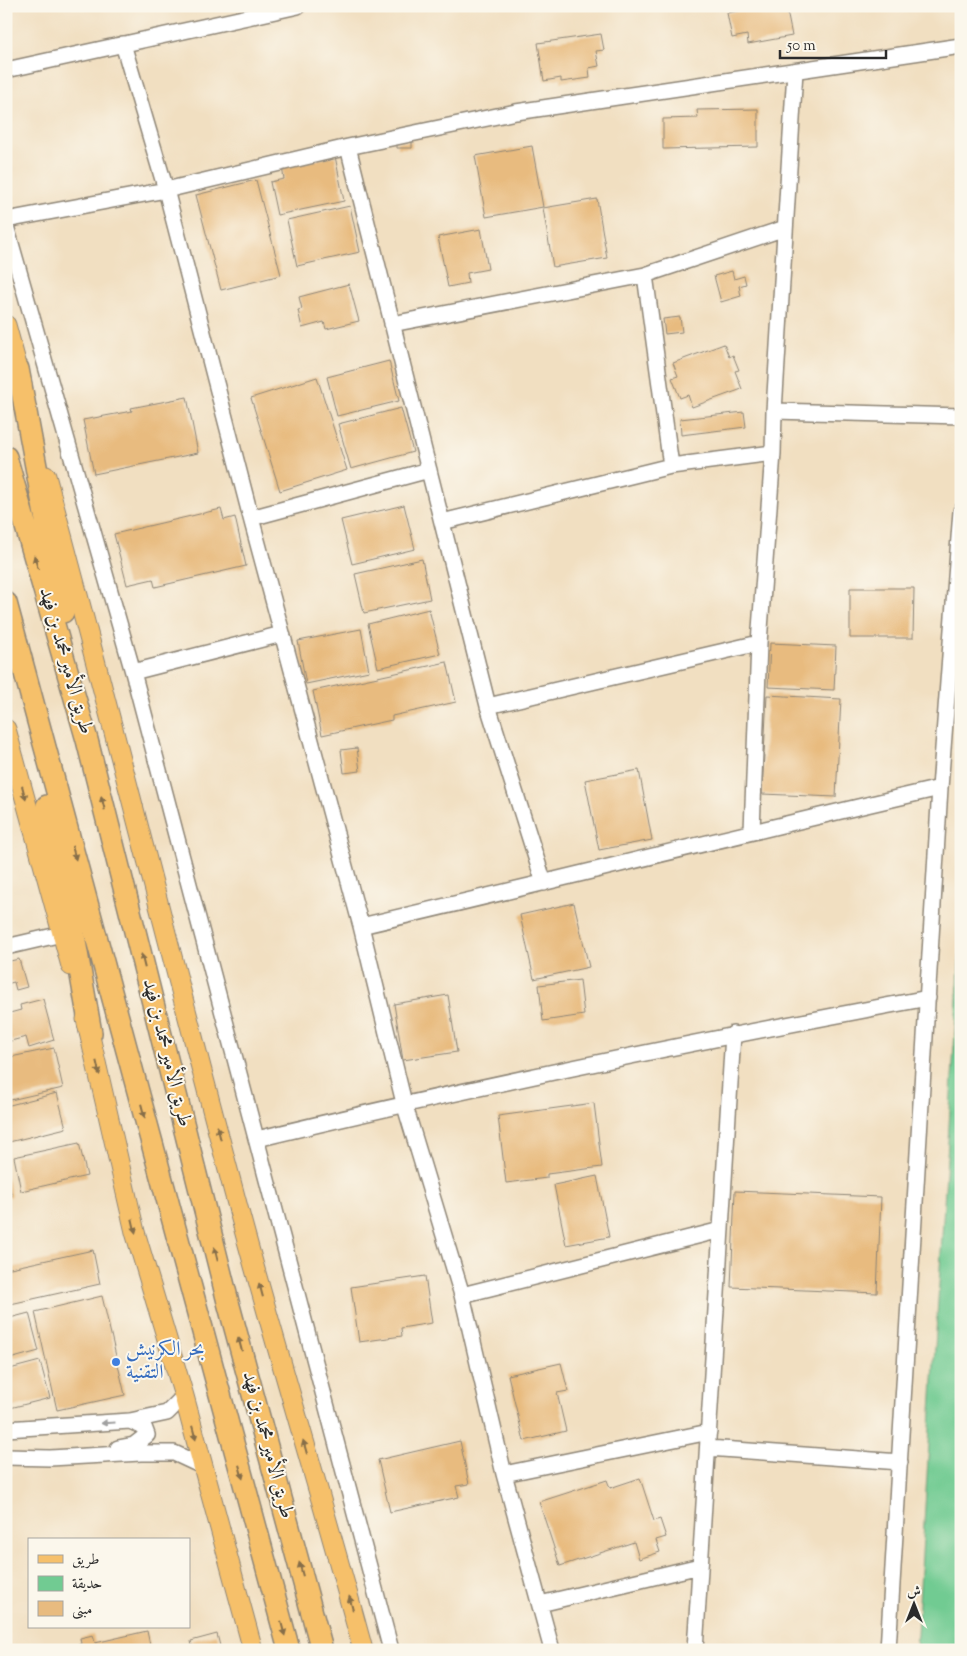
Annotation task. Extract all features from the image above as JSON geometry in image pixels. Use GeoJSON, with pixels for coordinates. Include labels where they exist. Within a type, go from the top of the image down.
{"type":"FeatureCollection","features":[{"type":"Feature","properties":{"kind":"highway"},"geometry":{"type":"LineString","coordinates":[[18,369],[87,740]]}},
{"type":"Feature","properties":{"kind":"highway","name":"طريق الأمير محمد بن فهد"},"geometry":{"type":"LineString","coordinates":[[6,457],[87,740],[228,1302],[322,1650]]}},
{"type":"Feature","properties":{"kind":"highway","name":"طريق الأمير محمد بن فهد"},"geometry":{"type":"LineString","coordinates":[[6,603],[289,1650]]}},
{"type":"Feature","properties":{"kind":"highway"},"geometry":{"type":"LineString","coordinates":[[6,608],[68,901],[90,1033]]}},
{"type":"Feature","properties":{"kind":"main road"},"geometry":{"type":"LineString","coordinates":[[6,325],[112,720],[240,1215],[363,1650]]}},
{"type":"Feature","properties":{"kind":"main road"},"geometry":{"type":"LineString","coordinates":[[6,729],[90,1033],[135,1232],[184,1396],[253,1650]]}},
{"type":"Feature","properties":{"kind":"street"},"geometry":{"type":"LineString","coordinates":[[6,70],[298,6]]}},
{"type":"Feature","properties":{"kind":"street"},"geometry":{"type":"LineString","coordinates":[[123,44],[166,190],[251,518],[361,926],[404,1103],[462,1295],[504,1474],[552,1650]]}},
{"type":"Feature","properties":{"kind":"street"},"geometry":{"type":"LineString","coordinates":[[6,220],[166,190],[516,112],[961,46]]}},
{"type":"Feature","properties":{"kind":"street"},"geometry":{"type":"LineString","coordinates":[[752,831],[759,643],[773,453],[795,71]]}},
{"type":"Feature","properties":{"kind":"street"},"geometry":{"type":"LineString","coordinates":[[348,148],[488,706],[544,883]]}},
{"type":"Feature","properties":{"kind":"street"},"geometry":{"type":"LineString","coordinates":[[6,226],[132,672],[391,1650]]}},
{"type":"Feature","properties":{"kind":"street"},"geometry":{"type":"LineString","coordinates":[[392,324],[645,275],[785,228]]}},
{"type":"Feature","properties":{"kind":"street"},"geometry":{"type":"LineString","coordinates":[[645,275],[671,466]]}},
{"type":"Feature","properties":{"kind":"street"},"geometry":{"type":"LineString","coordinates":[[774,411],[961,416]]}},
{"type":"Feature","properties":{"kind":"street"},"geometry":{"type":"LineString","coordinates":[[442,522],[671,466],[773,453]]}},
{"type":"Feature","properties":{"kind":"street"},"geometry":{"type":"LineString","coordinates":[[251,518],[429,470]]}},
{"type":"Feature","properties":{"kind":"street"},"geometry":{"type":"LineString","coordinates":[[888,1650],[940,788],[961,512]]}},
{"type":"Feature","properties":{"kind":"street"},"geometry":{"type":"LineString","coordinates":[[132,672],[282,634]]}},
{"type":"Feature","properties":{"kind":"street"},"geometry":{"type":"LineString","coordinates":[[488,706],[759,643]]}},
{"type":"Feature","properties":{"kind":"street"},"geometry":{"type":"LineString","coordinates":[[361,926],[752,831],[940,788]]}},
{"type":"Feature","properties":{"kind":"street"},"geometry":{"type":"LineString","coordinates":[[6,947],[62,934]]}},
{"type":"Feature","properties":{"kind":"street"},"geometry":{"type":"LineString","coordinates":[[257,1139],[404,1103],[733,1034],[928,998]]}},
{"type":"Feature","properties":{"kind":"street"},"geometry":{"type":"LineString","coordinates":[[695,1650],[733,1034]]}},
{"type":"Feature","properties":{"kind":"street"},"geometry":{"type":"LineString","coordinates":[[462,1295],[721,1230]]}},
{"type":"Feature","properties":{"kind":"street"},"geometry":{"type":"LineString","coordinates":[[6,1429],[130,1421],[167,1413],[184,1396]]}},
{"type":"Feature","properties":{"kind":"street"},"geometry":{"type":"LineString","coordinates":[[50,1458],[134,1445],[147,1435],[144,1427],[130,1421]]}},
{"type":"Feature","properties":{"kind":"street"},"geometry":{"type":"LineString","coordinates":[[504,1474],[709,1432]]}},
{"type":"Feature","properties":{"kind":"street"},"geometry":{"type":"LineString","coordinates":[[708,1448],[900,1462]]}},
{"type":"Feature","properties":{"kind":"street"},"geometry":{"type":"LineString","coordinates":[[6,1457],[50,1458],[174,1453],[204,1467]]}},
{"type":"Feature","properties":{"kind":"street"},"geometry":{"type":"LineString","coordinates":[[540,1604],[700,1566]]}},
{"type":"Feature","properties":{"kind":"green space"},"geometry":{"type":"Polygon","coordinates":[[[961,935],[961,1650],[916,1650],[961,935]]]}},
{"type":"Feature","properties":{"kind":"building"},"geometry":{"type":"Polygon","coordinates":[[[766,6],[786,6],[792,36],[748,44],[747,35],[732,38],[727,13],[766,6]]]}},
{"type":"Feature","properties":{"kind":"building"},"geometry":{"type":"Polygon","coordinates":[[[601,34],[604,50],[596,51],[599,66],[589,68],[590,78],[561,82],[561,78],[544,81],[538,43],[601,34]]]}},
{"type":"Feature","properties":{"kind":"building"},"geometry":{"type":"Polygon","coordinates":[[[758,109],[758,147],[663,149],[663,119],[698,118],[697,110],[758,109]]]}},
{"type":"Feature","properties":{"kind":"building"},"geometry":{"type":"Polygon","coordinates":[[[397,142],[412,142],[412,148],[397,148],[397,142]]]}},
{"type":"Feature","properties":{"kind":"building"},"geometry":{"type":"Polygon","coordinates":[[[532,146],[543,207],[486,217],[475,156],[532,146]]]}},
{"type":"Feature","properties":{"kind":"building"},"geometry":{"type":"Polygon","coordinates":[[[335,156],[344,201],[277,215],[270,182],[284,179],[282,167],[335,156]]]}},
{"type":"Feature","properties":{"kind":"building"},"geometry":{"type":"Polygon","coordinates":[[[256,180],[281,275],[221,290],[196,195],[256,180]]]}},
{"type":"Feature","properties":{"kind":"building"},"geometry":{"type":"Polygon","coordinates":[[[597,199],[607,258],[553,267],[543,208],[597,199]]]}},
{"type":"Feature","properties":{"kind":"building"},"geometry":{"type":"Polygon","coordinates":[[[350,206],[360,252],[297,266],[287,220],[350,206]]]}},
{"type":"Feature","properties":{"kind":"building"},"geometry":{"type":"Polygon","coordinates":[[[481,229],[488,269],[467,273],[468,283],[448,287],[438,237],[481,229]]]}},
{"type":"Feature","properties":{"kind":"building"},"geometry":{"type":"Polygon","coordinates":[[[732,271],[734,279],[744,276],[746,284],[739,286],[741,296],[721,302],[714,276],[732,271]]]}},
{"type":"Feature","properties":{"kind":"building"},"geometry":{"type":"Polygon","coordinates":[[[349,284],[359,321],[326,329],[324,322],[302,328],[298,310],[302,309],[299,297],[349,284]]]}},
{"type":"Feature","properties":{"kind":"building"},"geometry":{"type":"Polygon","coordinates":[[[680,317],[682,332],[665,334],[663,319],[680,317]]]}},
{"type":"Feature","properties":{"kind":"building"},"geometry":{"type":"Polygon","coordinates":[[[724,344],[729,357],[733,355],[739,370],[735,371],[742,389],[692,407],[688,395],[680,398],[672,378],[678,376],[673,363],[724,344]]]}},
{"type":"Feature","properties":{"kind":"building"},"geometry":{"type":"Polygon","coordinates":[[[389,361],[399,401],[337,416],[327,377],[389,361]]]}},
{"type":"Feature","properties":{"kind":"building"},"geometry":{"type":"Polygon","coordinates":[[[317,377],[347,470],[280,491],[251,398],[317,377]]]}},
{"type":"Feature","properties":{"kind":"building"},"geometry":{"type":"Polygon","coordinates":[[[187,397],[198,453],[94,474],[83,420],[132,411],[131,408],[187,397]]]}},
{"type":"Feature","properties":{"kind":"building"},"geometry":{"type":"Polygon","coordinates":[[[401,408],[413,452],[351,469],[338,424],[401,408]]]}},
{"type":"Feature","properties":{"kind":"building"},"geometry":{"type":"Polygon","coordinates":[[[744,412],[746,427],[681,435],[680,419],[744,412]]]}},
{"type":"Feature","properties":{"kind":"building"},"geometry":{"type":"Polygon","coordinates":[[[404,505],[415,549],[352,564],[341,520],[404,505]]]}},
{"type":"Feature","properties":{"kind":"building"},"geometry":{"type":"Polygon","coordinates":[[[221,509],[224,520],[235,517],[246,566],[155,587],[153,579],[127,585],[114,534],[221,509]]]}},
{"type":"Feature","properties":{"kind":"building"},"geometry":{"type":"Polygon","coordinates":[[[422,559],[430,599],[364,613],[355,574],[422,559]]]}},
{"type":"Feature","properties":{"kind":"building"},"geometry":{"type":"Polygon","coordinates":[[[850,588],[914,588],[913,638],[850,638],[850,588]]]}},
{"type":"Feature","properties":{"kind":"building"},"geometry":{"type":"Polygon","coordinates":[[[429,609],[440,654],[378,668],[368,624],[429,609]]]}},
{"type":"Feature","properties":{"kind":"building"},"geometry":{"type":"Polygon","coordinates":[[[361,629],[369,671],[306,684],[298,641],[361,629]]]}},
{"type":"Feature","properties":{"kind":"building"},"geometry":{"type":"Polygon","coordinates":[[[770,643],[836,646],[834,690],[768,687],[770,643]]]}},
{"type":"Feature","properties":{"kind":"building"},"geometry":{"type":"Polygon","coordinates":[[[447,662],[456,702],[392,716],[392,720],[322,735],[313,691],[447,662]]]}},
{"type":"Feature","properties":{"kind":"building"},"geometry":{"type":"Polygon","coordinates":[[[767,695],[841,699],[836,797],[762,794],[767,695]]]}},
{"type":"Feature","properties":{"kind":"building"},"geometry":{"type":"Polygon","coordinates":[[[357,748],[360,771],[344,773],[341,750],[357,748]]]}},
{"type":"Feature","properties":{"kind":"building"},"geometry":{"type":"Polygon","coordinates":[[[639,770],[652,840],[599,850],[585,780],[639,770]]]}},
{"type":"Feature","properties":{"kind":"building"},"geometry":{"type":"Polygon","coordinates":[[[574,903],[589,967],[534,979],[520,915],[574,903]]]}},
{"type":"Feature","properties":{"kind":"building"},"geometry":{"type":"Polygon","coordinates":[[[19,959],[27,987],[16,990],[14,982],[6,984],[6,962],[19,959]]]}},
{"type":"Feature","properties":{"kind":"building"},"geometry":{"type":"Polygon","coordinates":[[[580,980],[584,1015],[543,1021],[539,985],[580,980]]]}},
{"type":"Feature","properties":{"kind":"building"},"geometry":{"type":"Polygon","coordinates":[[[448,995],[457,1052],[403,1060],[394,1004],[448,995]]]}},
{"type":"Feature","properties":{"kind":"building"},"geometry":{"type":"Polygon","coordinates":[[[43,999],[54,1040],[29,1048],[26,1037],[7,1042],[9,1048],[6,1049],[6,1014],[21,1010],[20,1005],[43,999]]]}},
{"type":"Feature","properties":{"kind":"building"},"geometry":{"type":"Polygon","coordinates":[[[54,1048],[63,1088],[6,1101],[6,1058],[54,1048]]]}},
{"type":"Feature","properties":{"kind":"building"},"geometry":{"type":"Polygon","coordinates":[[[57,1093],[66,1128],[9,1142],[6,1131],[6,1106],[57,1093]]]}},
{"type":"Feature","properties":{"kind":"building"},"geometry":{"type":"Polygon","coordinates":[[[594,1103],[602,1167],[547,1174],[547,1178],[506,1183],[498,1116],[594,1103]]]}},
{"type":"Feature","properties":{"kind":"building"},"geometry":{"type":"Polygon","coordinates":[[[79,1143],[87,1176],[21,1191],[14,1157],[79,1143]]]}},
{"type":"Feature","properties":{"kind":"building"},"geometry":{"type":"Polygon","coordinates":[[[597,1176],[609,1237],[566,1245],[554,1185],[597,1176]]]}},
{"type":"Feature","properties":{"kind":"building"},"geometry":{"type":"Polygon","coordinates":[[[6,1177],[12,1196],[6,1198],[6,1177]]]}},
{"type":"Feature","properties":{"kind":"building"},"geometry":{"type":"Polygon","coordinates":[[[735,1191],[881,1197],[877,1293],[731,1287],[735,1191]]]}},
{"type":"Feature","properties":{"kind":"building"},"geometry":{"type":"Polygon","coordinates":[[[93,1250],[100,1284],[6,1305],[6,1269],[93,1250]]]}},
{"type":"Feature","properties":{"kind":"building"},"geometry":{"type":"Polygon","coordinates":[[[425,1276],[432,1323],[401,1328],[402,1336],[359,1342],[351,1287],[425,1276]]]}},
{"type":"Feature","properties":{"kind":"building"},"geometry":{"type":"Polygon","coordinates":[[[102,1296],[125,1395],[57,1410],[35,1312],[102,1296]]]}},
{"type":"Feature","properties":{"kind":"building"},"geometry":{"type":"Polygon","coordinates":[[[29,1313],[39,1351],[6,1360],[6,1319],[29,1313]]]}},
{"type":"Feature","properties":{"kind":"building"},"geometry":{"type":"Polygon","coordinates":[[[40,1361],[50,1398],[6,1409],[6,1370],[40,1361]]]}},
{"type":"Feature","properties":{"kind":"building"},"geometry":{"type":"Polygon","coordinates":[[[561,1363],[568,1391],[557,1393],[566,1431],[524,1441],[508,1375],[561,1363]]]}},
{"type":"Feature","properties":{"kind":"building"},"geometry":{"type":"Polygon","coordinates":[[[460,1441],[469,1484],[456,1486],[459,1497],[390,1512],[378,1460],[460,1441]]]}},
{"type":"Feature","properties":{"kind":"building"},"geometry":{"type":"Polygon","coordinates":[[[640,1478],[654,1521],[660,1519],[666,1537],[656,1540],[660,1552],[639,1559],[634,1542],[560,1566],[539,1502],[607,1480],[610,1488],[640,1478]]]}},
{"type":"Feature","properties":{"kind":"building"},"geometry":{"type":"Polygon","coordinates":[[[147,1631],[151,1650],[57,1650],[81,1644],[80,1638],[93,1635],[95,1643],[147,1631]]]}},
{"type":"Feature","properties":{"kind":"building"},"geometry":{"type":"Polygon","coordinates":[[[217,1634],[221,1650],[193,1650],[191,1641],[217,1634]]]}},
{"type":"Feature","properties":{"kind":"place","name":"بحر الكرنيش التقنية"},"geometry":{"type":"Point","coordinates":[116,1362]}}]}
